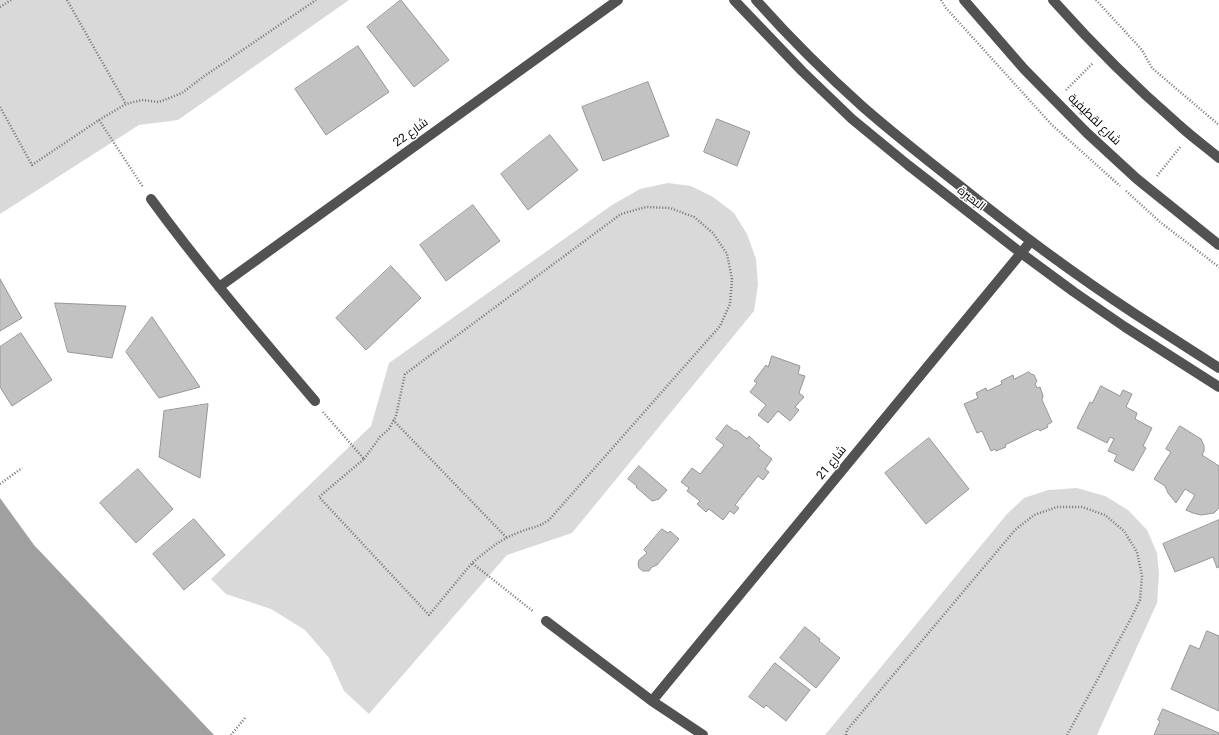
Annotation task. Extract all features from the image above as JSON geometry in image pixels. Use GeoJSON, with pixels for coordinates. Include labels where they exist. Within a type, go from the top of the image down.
{"type":"FeatureCollection","features":[{"type":"Feature","properties":{"kind":"street","name":"شارع 22"},"geometry":{"type":"LineString","coordinates":[[219,287],[618,0]]}},
{"type":"Feature","properties":{"kind":"street","name":"البحيرة"},"geometry":{"type":"LineString","coordinates":[[734,0],[802,71],[852,119],[908,165],[1021,254],[1126,327],[1219,387]]}},
{"type":"Feature","properties":{"kind":"street","name":"البحيرة"},"geometry":{"type":"LineString","coordinates":[[756,0],[813,59],[854,98],[918,153],[1031,241],[1134,313],[1219,368]]}},
{"type":"Feature","properties":{"kind":"street","name":"شارع لقطيفية"},"geometry":{"type":"LineString","coordinates":[[964,0],[1024,69],[1087,133],[1148,188],[1219,245]]}},
{"type":"Feature","properties":{"kind":"street"},"geometry":{"type":"LineString","coordinates":[[1053,0],[1125,76],[1190,135],[1219,158]]}},
{"type":"Feature","properties":{"kind":"street"},"geometry":{"type":"LineString","coordinates":[[844,110],[854,98]]}},
{"type":"Feature","properties":{"kind":"street"},"geometry":{"type":"LineString","coordinates":[[151,199],[219,287],[315,402]]}},
{"type":"Feature","properties":{"kind":"street","name":"شارع 21"},"geometry":{"type":"LineString","coordinates":[[652,700],[1031,241]]}},
{"type":"Feature","properties":{"kind":"street"},"geometry":{"type":"LineString","coordinates":[[1189,368],[1196,353]]}},
{"type":"Feature","properties":{"kind":"street"},"geometry":{"type":"LineString","coordinates":[[546,621],[652,700],[703,735]]}},
{"type":"Feature","properties":{"kind":"path"},"geometry":{"type":"LineString","coordinates":[[0,7],[11,0]]}},
{"type":"Feature","properties":{"kind":"path"},"geometry":{"type":"LineString","coordinates":[[67,0],[126,104]]}},
{"type":"Feature","properties":{"kind":"path"},"geometry":{"type":"LineString","coordinates":[[0,107],[32,164],[126,104],[142,100],[158,102],[182,93],[316,0]]}},
{"type":"Feature","properties":{"kind":"path"},"geometry":{"type":"LineString","coordinates":[[1096,0],[1142,50],[1152,68],[1219,125]]}},
{"type":"Feature","properties":{"kind":"path"},"geometry":{"type":"LineString","coordinates":[[1055,101],[1103,53]]}},
{"type":"Feature","properties":{"kind":"path"},"geometry":{"type":"LineString","coordinates":[[99,120],[151,199]]}},
{"type":"Feature","properties":{"kind":"path"},"geometry":{"type":"LineString","coordinates":[[1148,188],[1190,135]]}},
{"type":"Feature","properties":{"kind":"path"},"geometry":{"type":"LineString","coordinates":[[646,207],[670,208],[694,217],[713,233],[727,254],[732,278],[730,304],[720,326],[549,520],[540,526],[520,531],[497,542],[472,563],[429,615],[319,497],[364,459],[380,437],[389,429],[393,420],[399,404],[405,374],[621,214],[646,207]]}},
{"type":"Feature","properties":{"kind":"path"},"geometry":{"type":"LineString","coordinates":[[315,402],[364,459]]}},
{"type":"Feature","properties":{"kind":"path"},"geometry":{"type":"LineString","coordinates":[[393,420],[507,538]]}},
{"type":"Feature","properties":{"kind":"path"},"geometry":{"type":"LineString","coordinates":[[0,484],[22,468]]}},
{"type":"Feature","properties":{"kind":"path"},"geometry":{"type":"LineString","coordinates":[[846,735],[847,730],[1015,530],[1034,515],[1057,507],[1082,507],[1105,516],[1124,531],[1137,552],[1142,576],[1140,600],[1067,735]]}},
{"type":"Feature","properties":{"kind":"path"},"geometry":{"type":"LineString","coordinates":[[472,563],[546,621]]}},
{"type":"Feature","properties":{"kind":"path"},"geometry":{"type":"LineString","coordinates":[[230,735],[245,718]]}},
{"type":"Feature","properties":{"kind":"shaded area"},"geometry":{"type":"Polygon","coordinates":[[[0,0],[349,0],[178,120],[139,125],[0,214],[0,0]]]}},
{"type":"Feature","properties":{"kind":"shaded area"},"geometry":{"type":"Polygon","coordinates":[[[668,183],[691,186],[713,197],[734,213],[747,234],[756,259],[758,285],[754,311],[572,533],[507,555],[369,714],[344,691],[329,658],[305,630],[271,609],[226,594],[211,579],[371,426],[389,363],[612,205],[640,189],[668,183]]]}},
{"type":"Feature","properties":{"kind":"shaded area"},"geometry":{"type":"Polygon","coordinates":[[[1077,488],[1105,496],[1128,510],[1147,530],[1157,553],[1159,574],[1157,603],[1097,735],[825,735],[1007,514],[1024,498],[1048,490],[1077,488]]]}},
{"type":"Feature","properties":{"kind":"shaded area"},"geometry":{"type":"Polygon","coordinates":[[[0,498],[34,545],[214,735],[0,735],[0,498]]]}},
{"type":"Feature","properties":{"kind":"building"},"geometry":{"type":"Polygon","coordinates":[[[401,0],[449,60],[414,87],[367,27],[401,0]]]}},
{"type":"Feature","properties":{"kind":"building"},"geometry":{"type":"Polygon","coordinates":[[[358,46],[389,92],[326,135],[295,89],[358,46]]]}},
{"type":"Feature","properties":{"kind":"building"},"geometry":{"type":"Polygon","coordinates":[[[648,82],[669,136],[603,161],[582,107],[648,82]]]}},
{"type":"Feature","properties":{"kind":"building"},"geometry":{"type":"Polygon","coordinates":[[[717,119],[750,132],[737,166],[704,152],[717,119]]]}},
{"type":"Feature","properties":{"kind":"building"},"geometry":{"type":"Polygon","coordinates":[[[550,135],[578,170],[528,210],[501,174],[550,135]]]}},
{"type":"Feature","properties":{"kind":"building"},"geometry":{"type":"Polygon","coordinates":[[[473,205],[500,241],[446,281],[420,245],[473,205]]]}},
{"type":"Feature","properties":{"kind":"building"},"geometry":{"type":"Polygon","coordinates":[[[391,266],[421,298],[366,350],[336,318],[391,266]]]}},
{"type":"Feature","properties":{"kind":"building"},"geometry":{"type":"Polygon","coordinates":[[[0,279],[22,318],[0,331],[0,279]]]}},
{"type":"Feature","properties":{"kind":"building"},"geometry":{"type":"Polygon","coordinates":[[[55,303],[126,306],[112,358],[68,352],[55,303]]]}},
{"type":"Feature","properties":{"kind":"building"},"geometry":{"type":"Polygon","coordinates":[[[152,317],[200,387],[159,398],[126,352],[152,317]]]}},
{"type":"Feature","properties":{"kind":"building"},"geometry":{"type":"Polygon","coordinates":[[[21,333],[52,380],[12,406],[0,387],[0,347],[21,333]]]}},
{"type":"Feature","properties":{"kind":"building"},"geometry":{"type":"Polygon","coordinates":[[[772,356],[800,366],[798,374],[805,376],[799,393],[804,397],[795,407],[799,410],[790,421],[778,411],[768,423],[758,415],[766,405],[750,392],[757,383],[754,381],[766,365],[768,367],[772,356]]]}},
{"type":"Feature","properties":{"kind":"building"},"geometry":{"type":"Polygon","coordinates":[[[1029,372],[1034,375],[1037,381],[1035,384],[1037,388],[1040,387],[1043,396],[1042,400],[1052,422],[1047,425],[1048,427],[1040,431],[1038,429],[1005,445],[1006,447],[996,451],[995,449],[991,451],[982,431],[977,433],[964,404],[978,398],[976,393],[986,388],[987,391],[1002,384],[1001,381],[1013,375],[1014,379],[1029,372]]]}},
{"type":"Feature","properties":{"kind":"building"},"geometry":{"type":"Polygon","coordinates":[[[1101,386],[1120,396],[1123,390],[1132,394],[1126,407],[1137,413],[1135,419],[1152,428],[1143,446],[1146,448],[1133,471],[1114,461],[1117,455],[1108,451],[1114,439],[1110,437],[1107,443],[1077,428],[1090,402],[1092,403],[1101,386]]]}},
{"type":"Feature","properties":{"kind":"building"},"geometry":{"type":"Polygon","coordinates":[[[208,404],[200,478],[159,457],[164,411],[208,404]]]}},
{"type":"Feature","properties":{"kind":"building"},"geometry":{"type":"Polygon","coordinates":[[[727,425],[747,439],[749,436],[760,446],[758,448],[772,459],[765,469],[769,472],[763,480],[758,476],[735,505],[739,508],[734,514],[730,511],[723,520],[709,509],[706,512],[697,504],[700,501],[687,491],[689,488],[681,482],[692,468],[700,474],[724,445],[716,439],[727,425]]]}},
{"type":"Feature","properties":{"kind":"building"},"geometry":{"type":"Polygon","coordinates":[[[1180,426],[1201,439],[1204,446],[1202,455],[1219,466],[1219,508],[1214,513],[1201,515],[1186,510],[1195,495],[1185,489],[1176,503],[1168,493],[1165,486],[1154,479],[1171,452],[1166,449],[1180,426]]]}},
{"type":"Feature","properties":{"kind":"building"},"geometry":{"type":"Polygon","coordinates":[[[929,438],[969,489],[926,524],[885,473],[929,438]]]}},
{"type":"Feature","properties":{"kind":"building"},"geometry":{"type":"Polygon","coordinates":[[[639,466],[667,490],[659,499],[652,501],[628,479],[639,466]]]}},
{"type":"Feature","properties":{"kind":"building"},"geometry":{"type":"Polygon","coordinates":[[[138,469],[173,509],[136,543],[100,503],[138,469]]]}},
{"type":"Feature","properties":{"kind":"building"},"geometry":{"type":"Polygon","coordinates":[[[194,519],[225,555],[184,590],[153,554],[194,519]]]}},
{"type":"Feature","properties":{"kind":"building"},"geometry":{"type":"Polygon","coordinates":[[[1219,520],[1219,567],[1217,568],[1213,557],[1175,572],[1163,544],[1219,520]]]}},
{"type":"Feature","properties":{"kind":"building"},"geometry":{"type":"Polygon","coordinates":[[[662,529],[668,533],[670,531],[679,539],[657,565],[652,567],[649,571],[643,571],[639,568],[639,560],[647,553],[644,550],[662,529]]]}},
{"type":"Feature","properties":{"kind":"building"},"geometry":{"type":"Polygon","coordinates":[[[805,627],[840,658],[816,688],[780,658],[805,627]]]}},
{"type":"Feature","properties":{"kind":"building"},"geometry":{"type":"Polygon","coordinates":[[[1207,631],[1219,636],[1219,711],[1171,689],[1190,645],[1199,649],[1207,631]]]}},
{"type":"Feature","properties":{"kind":"building"},"geometry":{"type":"Polygon","coordinates":[[[775,663],[810,690],[786,721],[766,705],[764,708],[749,697],[775,663]]]}},
{"type":"Feature","properties":{"kind":"building"},"geometry":{"type":"Polygon","coordinates":[[[1163,709],[1219,733],[1219,735],[1154,735],[1163,709]]]}}]}
